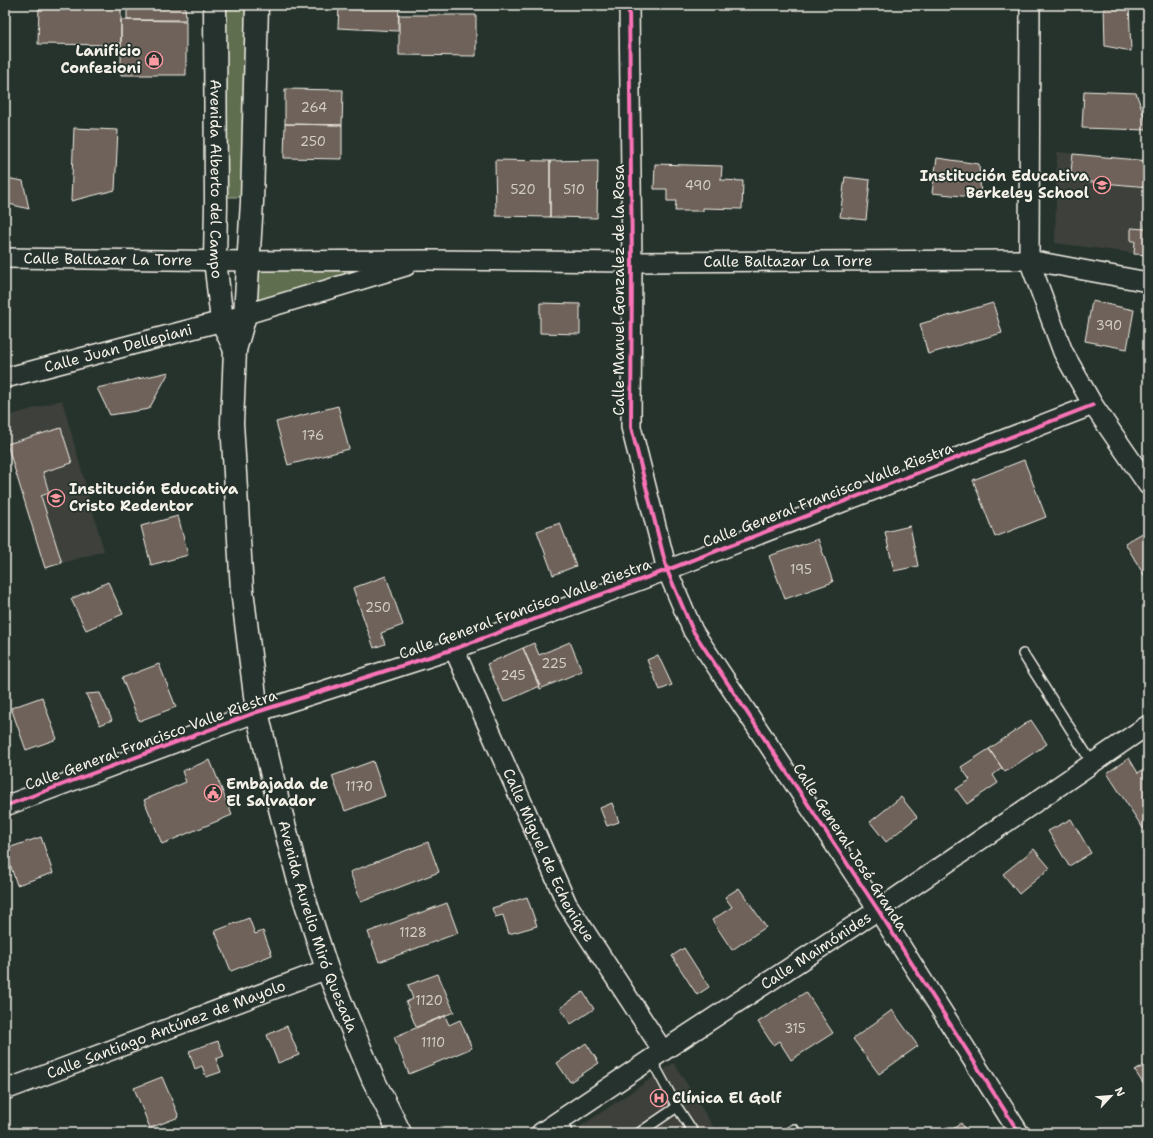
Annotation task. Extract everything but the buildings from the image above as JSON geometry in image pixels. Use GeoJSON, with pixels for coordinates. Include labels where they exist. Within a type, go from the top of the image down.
{"type":"FeatureCollection","features":[{"type":"Feature","properties":{"kind":"main road","name":"Avenida Alberto del Campo"},"geometry":{"type":"LineString","coordinates":[[215,5],[215,260],[232,318],[235,350],[232,423],[242,590],[257,712]]}},
{"type":"Feature","properties":{"kind":"main road","name":"Avenida Alberto del Campo"},"geometry":{"type":"LineString","coordinates":[[232,318],[248,261],[252,194],[257,5]]}},
{"type":"Feature","properties":{"kind":"main road","name":"Avenida Aurelio Miró Quesada"},"geometry":{"type":"LineString","coordinates":[[257,712],[300,885],[327,969],[373,1079],[400,1133]]}},
{"type":"Feature","properties":{"kind":"street","name":"Calle Manuel Gonzalez de la Rosa"},"geometry":{"type":"LineString","coordinates":[[629,5],[632,262],[631,427],[667,570]]}},
{"type":"Feature","properties":{"kind":"street"},"geometry":{"type":"LineString","coordinates":[[1030,5],[1029,260],[1063,352],[1093,405],[1148,485]]}},
{"type":"Feature","properties":{"kind":"street","name":"Calle Baltazar La Torre"},"geometry":{"type":"LineString","coordinates":[[5,258],[248,261],[426,260],[632,262],[1029,260],[1148,282]]}},
{"type":"Feature","properties":{"kind":"street","name":"Calle Baltazar La Torre"},"geometry":{"type":"LineString","coordinates":[[232,318],[426,260]]}},
{"type":"Feature","properties":{"kind":"street","name":"Calle Juan Dellepiani"},"geometry":{"type":"LineString","coordinates":[[5,378],[232,318]]}},
{"type":"Feature","properties":{"kind":"street","name":"Calle General Francisco Valle Riestra"},"geometry":{"type":"LineString","coordinates":[[5,806],[257,712],[454,649],[667,570],[1093,405]]}},
{"type":"Feature","properties":{"kind":"street","name":"Calle General José Granda"},"geometry":{"type":"LineString","coordinates":[[667,570],[693,631],[878,910],[1019,1133]]}},
{"type":"Feature","properties":{"kind":"street","name":"Calle Miguel de Echenique"},"geometry":{"type":"LineString","coordinates":[[454,649],[567,904],[657,1055]]}},
{"type":"Feature","properties":{"kind":"street","name":"Calle Maimónides"},"geometry":{"type":"LineString","coordinates":[[541,1133],[564,1127],[657,1055],[878,910],[1148,725]]}},
{"type":"Feature","properties":{"kind":"street","name":"Calle Santiago Antúnez de Mayolo"},"geometry":{"type":"LineString","coordinates":[[5,1090],[327,969]]}},
{"type":"Feature","properties":{"kind":"lane"},"geometry":{"type":"LineString","coordinates":[[1023,654],[1092,763]]}},
{"type":"Feature","properties":{"kind":"lane"},"geometry":{"type":"LineString","coordinates":[[657,1055],[677,1107],[694,1133]]}},
{"type":"Feature","properties":{"kind":"lane"},"geometry":{"type":"LineString","coordinates":[[638,1133],[677,1107]]}},
{"type":"Feature","properties":{"kind":"shaded area","name":"Institución Educativa Berkeley School"},"geometry":{"type":"Polygon","coordinates":[[[1057,152],[1148,161],[1148,255],[1055,243],[1057,152]]]}},
{"type":"Feature","properties":{"kind":"shaded area","name":"Institución Educativa Cristo Redentor"},"geometry":{"type":"Polygon","coordinates":[[[62,400],[104,551],[45,568],[5,436],[5,417],[62,400]]]}},
{"type":"Feature","properties":{"kind":"shaded area","name":"Clínica El Golf"},"geometry":{"type":"Polygon","coordinates":[[[674,1063],[717,1133],[571,1133],[674,1063]]]}},
{"type":"Feature","properties":{"kind":"green space"},"geometry":{"type":"Polygon","coordinates":[[[225,5],[250,5],[249,197],[226,197],[225,5]]]}},
{"type":"Feature","properties":{"kind":"green space"},"geometry":{"type":"Polygon","coordinates":[[[404,263],[252,305],[249,265],[404,263]]]}},
{"type":"Feature","properties":{"kind":"cycle path"},"geometry":{"type":"LineString","coordinates":[[629,5],[632,262],[631,427],[667,570],[693,631],[878,910],[1019,1133]]}},
{"type":"Feature","properties":{"kind":"cycle path"},"geometry":{"type":"LineString","coordinates":[[5,806],[257,712],[454,649],[667,570],[1093,405]]}},
{"type":"Feature","properties":{"kind":"place","name":"Lanificio Confezioni"},"geometry":{"type":"Point","coordinates":[154,60]}},
{"type":"Feature","properties":{"kind":"place","name":"Institución Educativa Berkeley School"},"geometry":{"type":"Point","coordinates":[1102,185]}},
{"type":"Feature","properties":{"kind":"place","name":"Institución Educativa Cristo Redentor"},"geometry":{"type":"Point","coordinates":[56,498]}},
{"type":"Feature","properties":{"kind":"place","name":"Embajada de El Salvador"},"geometry":{"type":"Point","coordinates":[213,793]}},
{"type":"Feature","properties":{"kind":"place","name":"Clínica El Golf"},"geometry":{"type":"Point","coordinates":[659,1098]}}]}
